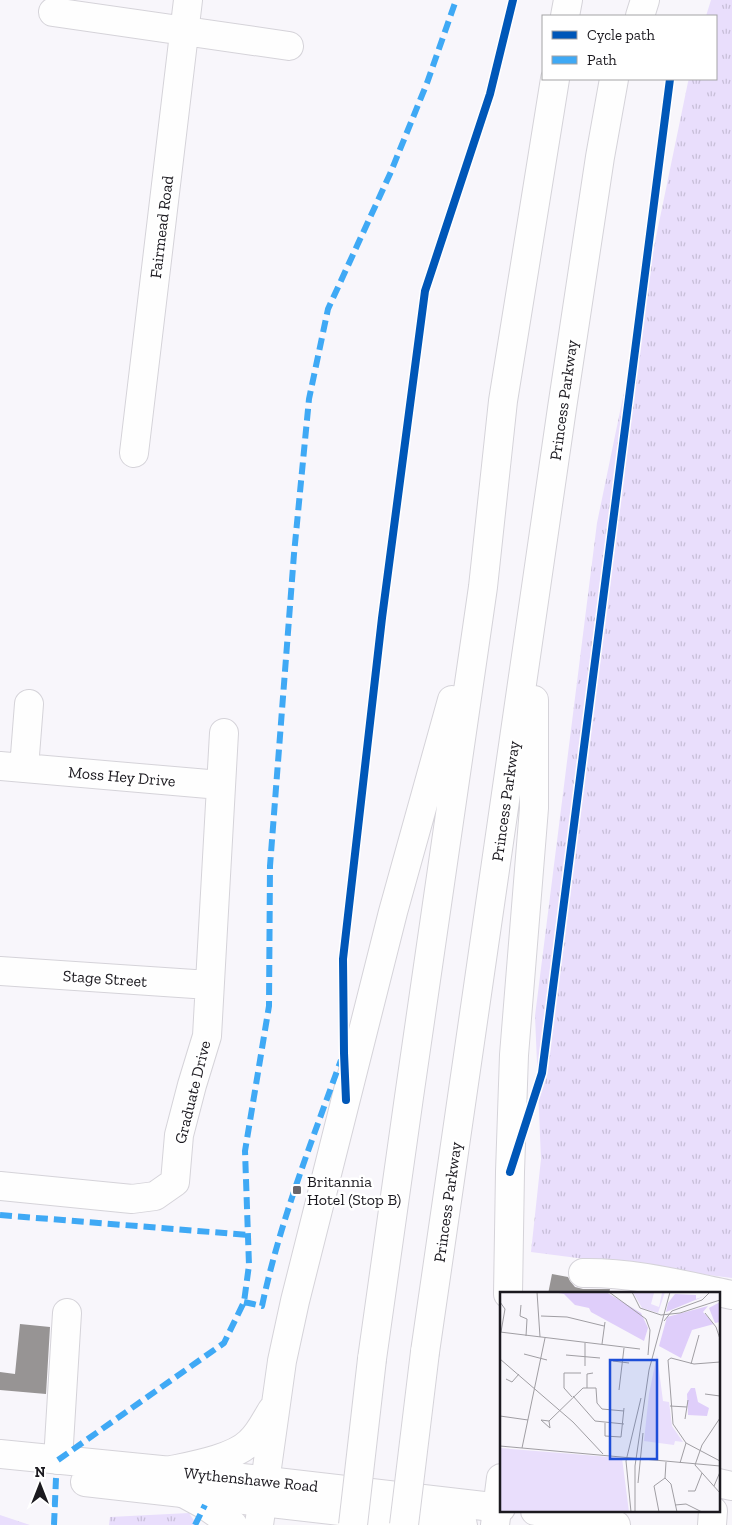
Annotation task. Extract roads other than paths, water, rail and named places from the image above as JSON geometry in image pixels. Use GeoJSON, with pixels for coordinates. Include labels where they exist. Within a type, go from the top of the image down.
{"type":"FeatureCollection","features":[{"type":"Feature","properties":{"kind":"main road","name":"Fairmead Road"},"geometry":{"type":"LineString","coordinates":[[134,453],[188,0]]}},
{"type":"Feature","properties":{"kind":"main road"},"geometry":{"type":"LineString","coordinates":[[566,15],[568,0]]}},
{"type":"Feature","properties":{"kind":"main road"},"geometry":{"type":"LineString","coordinates":[[626,15],[629,0]]}},
{"type":"Feature","properties":{"kind":"main road"},"geometry":{"type":"LineString","coordinates":[[640,15],[645,0]]}},
{"type":"Feature","properties":{"kind":"main road"},"geometry":{"type":"LineString","coordinates":[[53,12],[289,46]]}},
{"type":"Feature","properties":{"kind":"main road"},"geometry":{"type":"LineString","coordinates":[[353,1525],[372,1359],[408,1096],[482,587],[503,401],[555,80]]}},
{"type":"Feature","properties":{"kind":"main road","name":"Princess Parkway"},"geometry":{"type":"LineString","coordinates":[[404,1525],[425,1352],[562,408],[600,157],[614,80]]}},
{"type":"Feature","properties":{"kind":"main road"},"geometry":{"type":"LineString","coordinates":[[600,157],[622,80]]}},
{"type":"Feature","properties":{"kind":"main road"},"geometry":{"type":"LineString","coordinates":[[262,1503],[282,1361],[295,1301],[393,912],[482,587]]}},
{"type":"Feature","properties":{"kind":"main road"},"geometry":{"type":"LineString","coordinates":[[508,1292],[514,1054],[534,808],[533,609]]}},
{"type":"Feature","properties":{"kind":"main road","name":"Moss Hey Drive"},"geometry":{"type":"LineString","coordinates":[[29,704],[12,767],[220,785]]}},
{"type":"Feature","properties":{"kind":"main road","name":"Graduate Drive"},"geometry":{"type":"LineString","coordinates":[[0,1186],[132,1199],[155,1196],[175,1182],[179,1135],[207,1036],[224,733]]}},
{"type":"Feature","properties":{"kind":"main road","name":"Stage Street"},"geometry":{"type":"LineString","coordinates":[[0,971],[209,985]]}},
{"type":"Feature","properties":{"kind":"main road"},"geometry":{"type":"LineString","coordinates":[[583,1273],[606,1272],[718,1292]]}},
{"type":"Feature","properties":{"kind":"main road"},"geometry":{"type":"LineString","coordinates":[[57,1469],[67,1313]]}},
{"type":"Feature","properties":{"kind":"main road"},"geometry":{"type":"LineString","coordinates":[[166,1471],[208,1463],[249,1444],[276,1403]]}},
{"type":"Feature","properties":{"kind":"main road","name":"Wythenshawe Road"},"geometry":{"type":"LineString","coordinates":[[0,1454],[57,1469],[183,1493],[463,1525]]}},
{"type":"Feature","properties":{"kind":"main road","name":"Wythenshawe Road"},"geometry":{"type":"LineString","coordinates":[[0,1472],[57,1469],[166,1471],[262,1503],[497,1513]]}},
{"type":"Feature","properties":{"kind":"main road"},"geometry":{"type":"LineString","coordinates":[[497,1513],[500,1487]]}},
{"type":"Feature","properties":{"kind":"main road"},"geometry":{"type":"LineString","coordinates":[[183,1493],[205,1505],[233,1525]]}},
{"type":"Feature","properties":{"kind":"main road"},"geometry":{"type":"LineString","coordinates":[[547,1512],[616,1525]]}},
{"type":"Feature","properties":{"kind":"main road"},"geometry":{"type":"LineString","coordinates":[[712,1525],[713,1512]]}},
{"type":"Feature","properties":{"kind":"place","name":"Britannia Hotel (Stop B)"},"geometry":{"type":"Point","coordinates":[297,1190]}}]}
